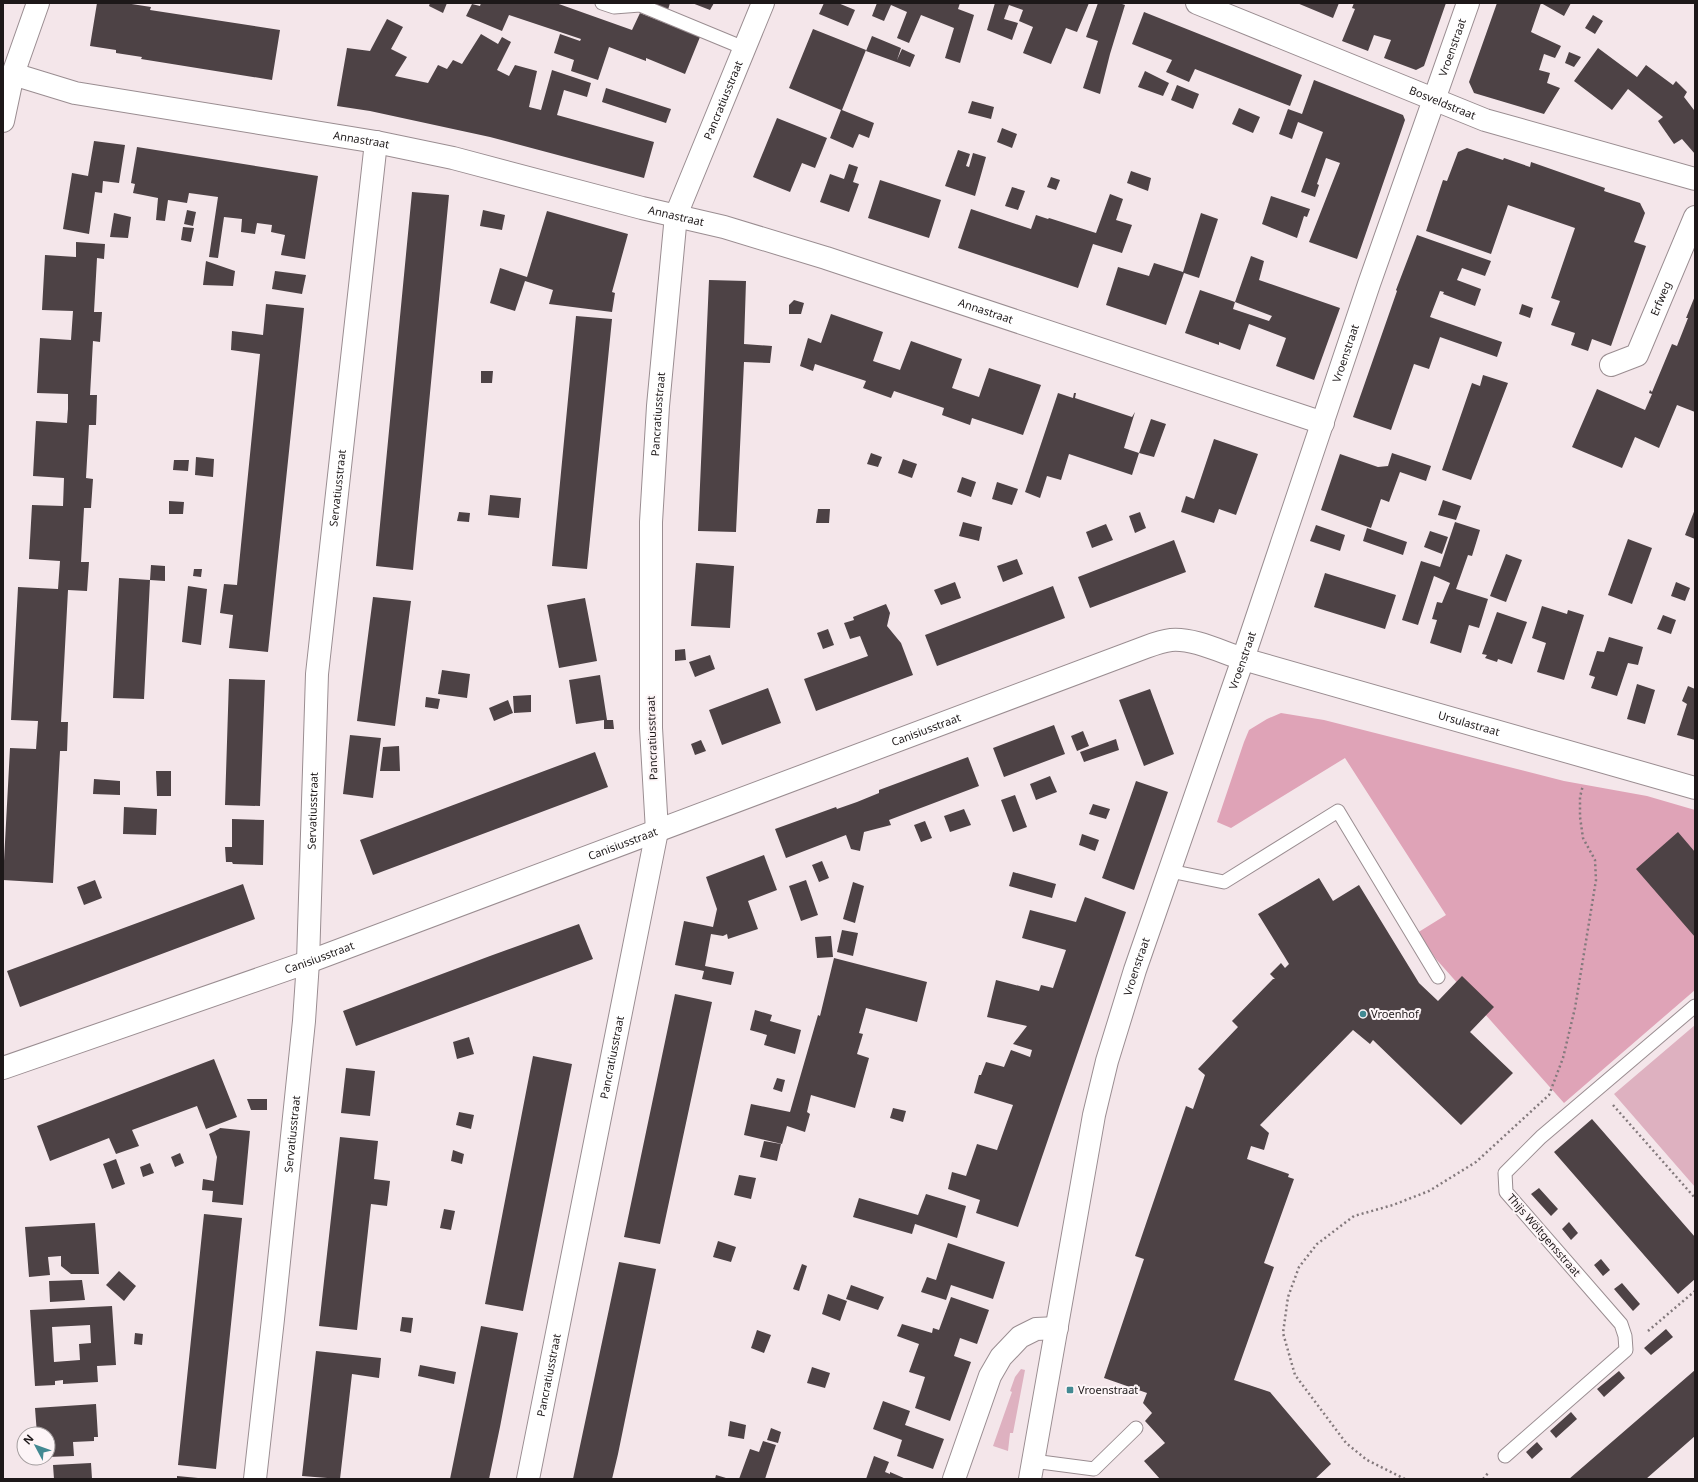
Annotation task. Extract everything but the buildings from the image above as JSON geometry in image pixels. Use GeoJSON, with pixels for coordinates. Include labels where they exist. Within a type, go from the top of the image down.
{"type":"FeatureCollection","features":[{"type":"Feature","properties":{"kind":"street","name":"Pancratiusstraat"},"geometry":{"type":"LineString","coordinates":[[528,1479],[657,831],[651,728],[650,522],[658,406],[676,215],[763,3]]}},
{"type":"Feature","properties":{"kind":"street","name":"Bosveldstraat"},"geometry":{"type":"LineString","coordinates":[[1197,3],[1485,120],[1695,180]]}},
{"type":"Feature","properties":{"kind":"street","name":"Vroenstraat"},"geometry":{"type":"LineString","coordinates":[[1031,1470],[1094,1115],[1135,970],[1243,659],[1369,284],[1468,3]]}},
{"type":"Feature","properties":{"kind":"street"},"geometry":{"type":"LineString","coordinates":[[3,121],[13,74],[36,4]]}},
{"type":"Feature","properties":{"kind":"street","name":"Annastraat"},"geometry":{"type":"LineString","coordinates":[[13,74],[75,94],[376,142],[453,158],[724,227],[826,258],[1323,423]]}},
{"type":"Feature","properties":{"kind":"street","name":"Servatiusstraat"},"geometry":{"type":"LineString","coordinates":[[255,1479],[304,1021],[308,962],[317,674],[376,142]]}},
{"type":"Feature","properties":{"kind":"street","name":"Erfweg"},"geometry":{"type":"LineString","coordinates":[[1611,365],[1637,354],[1695,217]]}},
{"type":"Feature","properties":{"kind":"street","name":"Canisiusstraat"},"geometry":{"type":"LineString","coordinates":[[3,1068],[308,962],[1158,643],[1170,640],[1183,641],[1243,659]]}},
{"type":"Feature","properties":{"kind":"street","name":"Ursulastraat"},"geometry":{"type":"LineString","coordinates":[[1243,659],[1695,788]]}},
{"type":"Feature","properties":{"kind":"street"},"geometry":{"type":"LineString","coordinates":[[954,1479],[990,1376],[1001,1357],[1020,1337],[1036,1329],[1057,1328]]}},
{"type":"Feature","properties":{"kind":"lane"},"geometry":{"type":"LineString","coordinates":[[602,3],[614,7],[640,5],[744,48]]}},
{"type":"Feature","properties":{"kind":"lane"},"geometry":{"type":"LineString","coordinates":[[1170,871],[1224,882],[1338,811],[1438,977]]}},
{"type":"Feature","properties":{"kind":"lane","name":"Thijs Wöltgensstraat"},"geometry":{"type":"LineString","coordinates":[[1626,1350],[1625,1336],[1621,1324],[1506,1192],[1505,1173],[1541,1137],[1695,1006]]}},
{"type":"Feature","properties":{"kind":"lane"},"geometry":{"type":"LineString","coordinates":[[1505,1456],[1626,1350]]}},
{"type":"Feature","properties":{"kind":"lane"},"geometry":{"type":"LineString","coordinates":[[1031,1470],[1094,1469],[1136,1428]]}},
{"type":"Feature","properties":{"kind":"path"},"geometry":{"type":"LineString","coordinates":[[1405,1479],[1368,1460],[1346,1443],[1295,1375],[1283,1333],[1288,1296],[1299,1267],[1317,1244],[1354,1216],[1394,1205],[1429,1191],[1476,1162],[1549,1095],[1563,1058],[1575,1008],[1596,880],[1595,860],[1583,838],[1580,817],[1580,797],[1591,758]]}},
{"type":"Feature","properties":{"kind":"path"},"geometry":{"type":"LineString","coordinates":[[1598,1088],[1695,1198]]}},
{"type":"Feature","properties":{"kind":"path"},"geometry":{"type":"LineString","coordinates":[[1626,1350],[1695,1291]]}},
{"type":"Feature","properties":{"kind":"shaded area"},"geometry":{"type":"Polygon","coordinates":[[[1281,713],[1324,720],[1564,781],[1647,796],[1695,810],[1695,990],[1564,1103],[1436,959],[1417,933],[1446,915],[1345,758],[1231,828],[1217,822],[1249,730],[1267,719],[1281,713]]]}},
{"type":"Feature","properties":{"kind":"shaded area"},"geometry":{"type":"Polygon","coordinates":[[[1695,1025],[1695,1187],[1614,1094],[1695,1025]]]}},
{"type":"Feature","properties":{"kind":"shaded area"},"geometry":{"type":"Polygon","coordinates":[[[1021,1369],[1025,1370],[1013,1433],[1010,1433],[1008,1451],[993,1446],[1012,1392],[1010,1391],[1015,1377],[1021,1369]]]}},
{"type":"Feature","properties":{"kind":"place","name":"Vroenhof"},"geometry":{"type":"Point","coordinates":[1363,1014]}},
{"type":"Feature","properties":{"kind":"place","name":"Vroenstraat"},"geometry":{"type":"Point","coordinates":[1070,1390]}}]}
